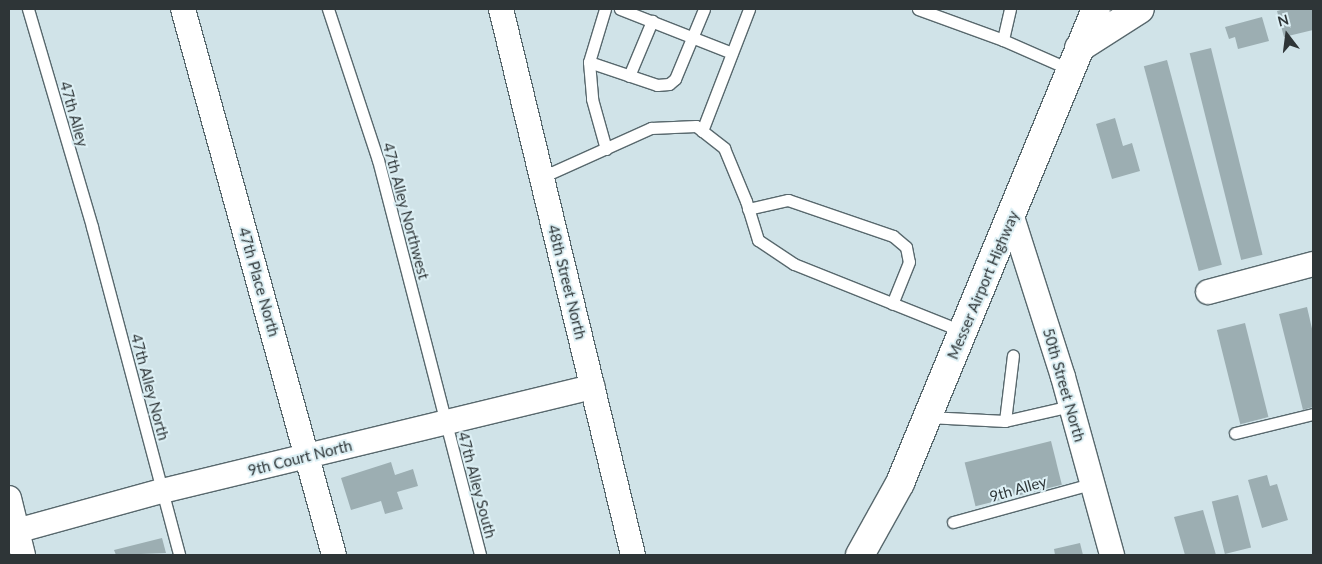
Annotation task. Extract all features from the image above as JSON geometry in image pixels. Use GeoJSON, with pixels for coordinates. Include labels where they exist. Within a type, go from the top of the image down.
{"type":"FeatureCollection","features":[{"type":"Feature","properties":{"kind":"main road","name":"Messer Airport Highway"},"geometry":{"type":"LineString","coordinates":[[860,555],[900,483],[1012,217],[1073,59],[1096,9]]}},
{"type":"Feature","properties":{"kind":"main road"},"geometry":{"type":"LineString","coordinates":[[1073,59],[1140,9]]}},
{"type":"Feature","properties":{"kind":"street","name":"47th Place North"},"geometry":{"type":"LineString","coordinates":[[183,9],[308,455],[334,555]]}},
{"type":"Feature","properties":{"kind":"street","name":"48th Street North"},"geometry":{"type":"LineString","coordinates":[[501,9],[633,555]]}},
{"type":"Feature","properties":{"kind":"street","name":"50th Street North"},"geometry":{"type":"LineString","coordinates":[[1012,217],[1071,406],[1112,555]]}},
{"type":"Feature","properties":{"kind":"street"},"geometry":{"type":"LineString","coordinates":[[1208,292],[1313,264]]}},
{"type":"Feature","properties":{"kind":"street","name":"9th Court North"},"geometry":{"type":"LineString","coordinates":[[13,532],[162,491],[593,387]]}},
{"type":"Feature","properties":{"kind":"street"},"geometry":{"type":"LineString","coordinates":[[9,498],[13,532],[23,555]]}},
{"type":"Feature","properties":{"kind":"lane","name":"47th Alley"},"geometry":{"type":"LineString","coordinates":[[28,9],[92,227]]}},
{"type":"Feature","properties":{"kind":"lane","name":"47th Alley Northwest"},"geometry":{"type":"LineString","coordinates":[[328,9],[378,160],[445,423]]}},
{"type":"Feature","properties":{"kind":"lane"},"geometry":{"type":"LineString","coordinates":[[605,9],[589,62],[592,99],[606,149]]}},
{"type":"Feature","properties":{"kind":"lane"},"geometry":{"type":"LineString","coordinates":[[620,9],[638,12],[652,21],[732,53]]}},
{"type":"Feature","properties":{"kind":"lane"},"geometry":{"type":"LineString","coordinates":[[589,62],[657,85],[669,84],[675,79],[704,9]]}},
{"type":"Feature","properties":{"kind":"lane"},"geometry":{"type":"LineString","coordinates":[[702,131],[749,9]]}},
{"type":"Feature","properties":{"kind":"lane"},"geometry":{"type":"LineString","coordinates":[[918,9],[1003,40],[1073,59]]}},
{"type":"Feature","properties":{"kind":"lane"},"geometry":{"type":"LineString","coordinates":[[1003,40],[1010,9]]}},
{"type":"Feature","properties":{"kind":"lane"},"geometry":{"type":"LineString","coordinates":[[629,76],[652,21]]}},
{"type":"Feature","properties":{"kind":"lane"},"geometry":{"type":"LineString","coordinates":[[542,177],[652,128],[696,126],[724,148],[758,240],[794,264],[964,332]]}},
{"type":"Feature","properties":{"kind":"lane"},"geometry":{"type":"LineString","coordinates":[[748,209],[788,200],[893,236],[906,247],[909,262],[892,304]]}},
{"type":"Feature","properties":{"kind":"lane","name":"47th Alley North"},"geometry":{"type":"LineString","coordinates":[[92,227],[178,555]]}},
{"type":"Feature","properties":{"kind":"lane"},"geometry":{"type":"LineString","coordinates":[[1005,421],[1013,356]]}},
{"type":"Feature","properties":{"kind":"lane"},"geometry":{"type":"LineString","coordinates":[[928,418],[1005,421],[1071,406]]}},
{"type":"Feature","properties":{"kind":"lane"},"geometry":{"type":"LineString","coordinates":[[1235,433],[1313,414]]}},
{"type":"Feature","properties":{"kind":"lane","name":"47th Alley South"},"geometry":{"type":"LineString","coordinates":[[445,423],[480,555]]}},
{"type":"Feature","properties":{"kind":"lane","name":"9th Alley"},"geometry":{"type":"LineString","coordinates":[[953,522],[1091,484]]}},
{"type":"Feature","properties":{"kind":"building"},"geometry":{"type":"Polygon","coordinates":[[[1285,9],[1313,9],[1313,30],[1284,37],[1277,11],[1285,9]]]}},
{"type":"Feature","properties":{"kind":"building"},"geometry":{"type":"Polygon","coordinates":[[[1262,17],[1269,41],[1238,49],[1235,37],[1229,39],[1225,27],[1262,17]]]}},
{"type":"Feature","properties":{"kind":"building"},"geometry":{"type":"Polygon","coordinates":[[[1211,48],[1263,255],[1241,260],[1190,53],[1211,48]]]}},
{"type":"Feature","properties":{"kind":"building"},"geometry":{"type":"Polygon","coordinates":[[[1167,60],[1222,265],[1199,271],[1144,66],[1167,60]]]}},
{"type":"Feature","properties":{"kind":"building"},"geometry":{"type":"Polygon","coordinates":[[[1115,118],[1123,146],[1132,143],[1140,171],[1112,179],[1096,124],[1115,118]]]}},
{"type":"Feature","properties":{"kind":"building"},"geometry":{"type":"Polygon","coordinates":[[[1307,307],[1313,333],[1313,407],[1303,410],[1279,314],[1307,307]]]}},
{"type":"Feature","properties":{"kind":"building"},"geometry":{"type":"Polygon","coordinates":[[[1245,323],[1268,417],[1240,424],[1217,330],[1245,323]]]}},
{"type":"Feature","properties":{"kind":"building"},"geometry":{"type":"Polygon","coordinates":[[[1051,441],[1062,485],[976,506],[965,463],[1051,441]]]}},
{"type":"Feature","properties":{"kind":"building"},"geometry":{"type":"Polygon","coordinates":[[[391,462],[395,475],[413,469],[418,486],[397,492],[403,509],[385,514],[381,501],[351,510],[341,478],[391,462]]]}},
{"type":"Feature","properties":{"kind":"building"},"geometry":{"type":"Polygon","coordinates":[[[1267,475],[1270,486],[1277,484],[1288,520],[1262,528],[1248,480],[1267,475]]]}},
{"type":"Feature","properties":{"kind":"building"},"geometry":{"type":"Polygon","coordinates":[[[1238,495],[1251,547],[1225,554],[1212,502],[1238,495]]]}},
{"type":"Feature","properties":{"kind":"building"},"geometry":{"type":"Polygon","coordinates":[[[1203,510],[1216,555],[1185,555],[1174,517],[1203,510]]]}},
{"type":"Feature","properties":{"kind":"building"},"geometry":{"type":"Polygon","coordinates":[[[162,538],[166,553],[116,555],[114,550],[162,538]]]}},
{"type":"Feature","properties":{"kind":"building"},"geometry":{"type":"Polygon","coordinates":[[[1080,543],[1083,555],[1055,555],[1054,549],[1080,543]]]}}]}
